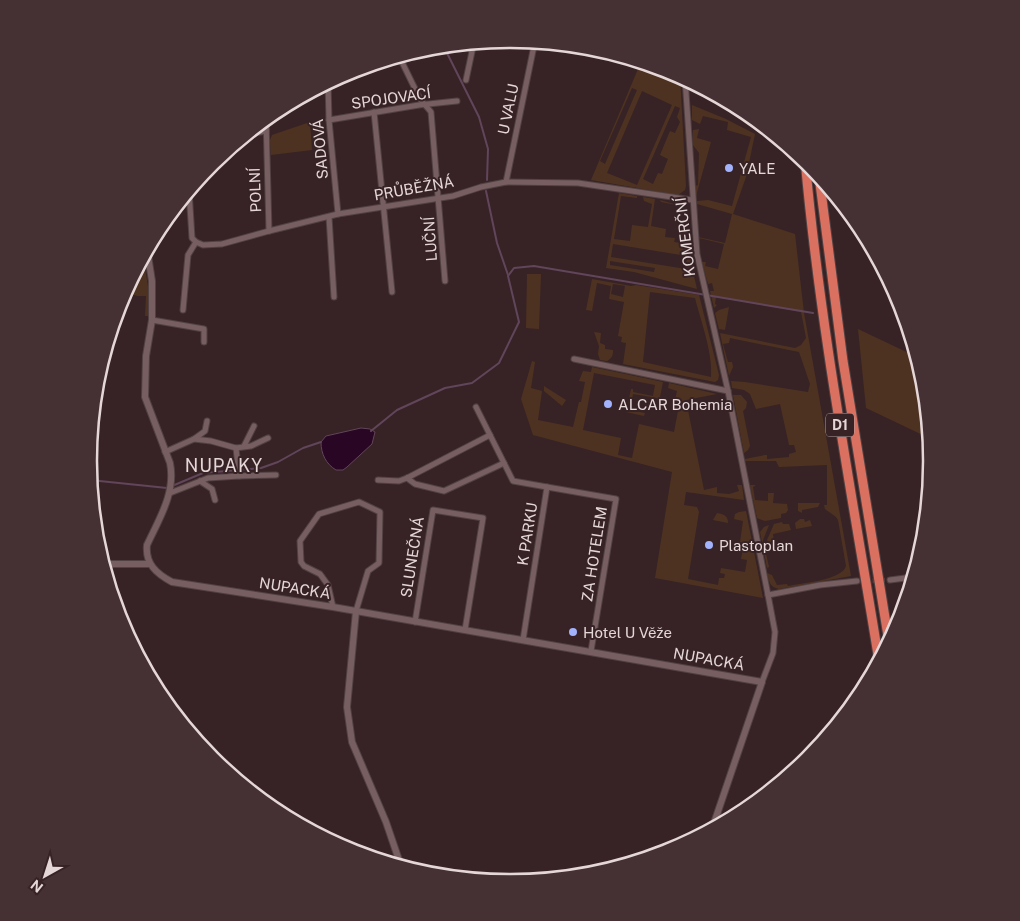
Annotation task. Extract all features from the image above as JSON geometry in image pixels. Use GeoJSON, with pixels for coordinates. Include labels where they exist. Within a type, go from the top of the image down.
{"type":"FeatureCollection","features":[{"type":"Feature","properties":{"kind":"highway","name":"D1"},"geometry":{"type":"LineString","coordinates":[[807,173],[829,354],[877,649]]}},
{"type":"Feature","properties":{"kind":"highway","name":"D1"},"geometry":{"type":"LineString","coordinates":[[822,189],[844,361],[887,629]]}},
{"type":"Feature","properties":{"kind":"street","name":"U VALU"},"geometry":{"type":"LineString","coordinates":[[506,182],[534,48]]}},
{"type":"Feature","properties":{"kind":"street"},"geometry":{"type":"LineString","coordinates":[[466,80],[472,49]]}},
{"type":"Feature","properties":{"kind":"street","name":"LUČNÍ"},"geometry":{"type":"LineString","coordinates":[[402,62],[420,99],[431,112],[445,281]]}},
{"type":"Feature","properties":{"kind":"street","name":"KOMERČNÍ"},"geometry":{"type":"LineString","coordinates":[[685,87],[695,244],[699,269],[728,390],[775,631],[773,653],[762,682]]}},
{"type":"Feature","properties":{"kind":"street","name":"SADOVÁ"},"geometry":{"type":"LineString","coordinates":[[328,89],[329,120],[338,214]]}},
{"type":"Feature","properties":{"kind":"street","name":"SPOJOVACÍ"},"geometry":{"type":"LineString","coordinates":[[329,120],[419,105],[457,101]]}},
{"type":"Feature","properties":{"kind":"street"},"geometry":{"type":"LineString","coordinates":[[374,112],[392,292]]}},
{"type":"Feature","properties":{"kind":"street","name":"POLNÍ"},"geometry":{"type":"LineString","coordinates":[[266,128],[269,231]]}},
{"type":"Feature","properties":{"kind":"street"},"geometry":{"type":"LineString","coordinates":[[260,132],[266,131]]}},
{"type":"Feature","properties":{"kind":"street","name":"PRŮBĚŽNÁ"},"geometry":{"type":"LineString","coordinates":[[196,242],[202,245],[222,244],[338,214],[439,199],[506,182],[591,184],[692,200]]}},
{"type":"Feature","properties":{"kind":"street"},"geometry":{"type":"LineString","coordinates":[[183,310],[188,255],[196,242],[191,234],[189,200]]}},
{"type":"Feature","properties":{"kind":"street"},"geometry":{"type":"LineString","coordinates":[[329,217],[334,297]]}},
{"type":"Feature","properties":{"kind":"street"},"geometry":{"type":"LineString","coordinates":[[110,564],[150,564],[146,552],[147,545],[171,491],[170,463],[145,398],[146,356],[152,320],[152,281],[149,261]]}},
{"type":"Feature","properties":{"kind":"street"},"geometry":{"type":"LineString","coordinates":[[152,320],[204,329],[204,342]]}},
{"type":"Feature","properties":{"kind":"street"},"geometry":{"type":"LineString","coordinates":[[574,359],[728,390]]}},
{"type":"Feature","properties":{"kind":"street","name":"K PARKU"},"geometry":{"type":"LineString","coordinates":[[476,407],[513,481],[548,487],[523,640]]}},
{"type":"Feature","properties":{"kind":"street"},"geometry":{"type":"LineString","coordinates":[[166,452],[194,439],[205,431],[206,421]]}},
{"type":"Feature","properties":{"kind":"street"},"geometry":{"type":"LineString","coordinates":[[244,446],[254,426]]}},
{"type":"Feature","properties":{"kind":"street"},"geometry":{"type":"LineString","coordinates":[[378,480],[399,481],[407,478],[490,435]]}},
{"type":"Feature","properties":{"kind":"street"},"geometry":{"type":"LineString","coordinates":[[194,439],[211,441],[236,448],[251,446],[268,438]]}},
{"type":"Feature","properties":{"kind":"street"},"geometry":{"type":"LineString","coordinates":[[236,448],[239,475]]}},
{"type":"Feature","properties":{"kind":"street"},"geometry":{"type":"LineString","coordinates":[[407,478],[415,484],[444,491],[504,463]]}},
{"type":"Feature","properties":{"kind":"street"},"geometry":{"type":"LineString","coordinates":[[171,491],[208,478],[276,474]]}},
{"type":"Feature","properties":{"kind":"street"},"geometry":{"type":"LineString","coordinates":[[200,482],[212,489],[216,500]]}},
{"type":"Feature","properties":{"kind":"street","name":"ZA HOTELEM"},"geometry":{"type":"LineString","coordinates":[[548,487],[616,498],[591,651]]}},
{"type":"Feature","properties":{"kind":"street"},"geometry":{"type":"LineString","coordinates":[[333,606],[328,585],[320,574],[304,566],[301,562],[300,541],[319,514],[358,502],[380,512],[379,562],[368,571],[356,611],[347,707],[352,742],[386,822],[398,858]]}},
{"type":"Feature","properties":{"kind":"street","name":"SLUNEČNÁ"},"geometry":{"type":"LineString","coordinates":[[414,622],[433,510],[483,518],[465,630]]}},
{"type":"Feature","properties":{"kind":"street","name":"NUPACKÁ"},"geometry":{"type":"LineString","coordinates":[[150,564],[159,575],[172,582],[333,606],[414,622],[762,682]]}},
{"type":"Feature","properties":{"kind":"street"},"geometry":{"type":"LineString","coordinates":[[890,580],[905,579]]}},
{"type":"Feature","properties":{"kind":"street"},"geometry":{"type":"LineString","coordinates":[[768,595],[820,585],[857,581]]}},
{"type":"Feature","properties":{"kind":"street"},"geometry":{"type":"LineString","coordinates":[[716,818],[762,682]]}},
{"type":"Feature","properties":{"kind":"shaded area"},"geometry":{"type":"Polygon","coordinates":[[[639,68],[680,84],[686,186],[685,190],[678,195],[591,180],[639,68]],[[632,88],[600,161],[605,164],[637,90],[632,88]],[[642,91],[607,173],[637,185],[672,105],[642,91]],[[675,106],[643,179],[653,184],[658,173],[662,174],[668,159],[660,155],[670,131],[675,133],[680,122],[677,117],[680,108],[675,106]]]}},
{"type":"Feature","properties":{"kind":"shaded area"},"geometry":{"type":"Polygon","coordinates":[[[692,105],[755,134],[746,177],[733,214],[795,234],[804,313],[851,576],[779,589],[770,584],[768,579],[767,573],[772,575],[777,585],[803,584],[830,578],[843,571],[846,566],[838,520],[825,509],[824,505],[827,505],[827,465],[779,467],[776,461],[745,461],[745,459],[765,455],[767,455],[767,459],[789,457],[789,454],[796,452],[794,445],[789,445],[780,404],[756,409],[750,394],[744,390],[732,388],[731,381],[808,392],[810,384],[799,352],[730,338],[729,343],[723,344],[728,362],[732,362],[733,367],[729,376],[720,333],[795,348],[801,345],[806,338],[801,312],[716,297],[715,304],[717,305],[714,308],[710,291],[714,291],[712,283],[708,284],[702,262],[706,262],[705,266],[718,269],[724,244],[698,237],[725,243],[732,214],[697,204],[697,201],[708,200],[732,206],[751,137],[727,130],[728,122],[703,116],[700,124],[692,120],[692,105]]]}},
{"type":"Feature","properties":{"kind":"shaded area"},"geometry":{"type":"Polygon","coordinates":[[[310,122],[312,150],[271,155],[270,140],[272,135],[310,122]]]}},
{"type":"Feature","properties":{"kind":"shaded area"},"geometry":{"type":"Polygon","coordinates":[[[699,129],[697,138],[711,142],[696,196],[695,186],[698,185],[699,153],[693,145],[693,130],[699,129]]]}},
{"type":"Feature","properties":{"kind":"shaded area"},"geometry":{"type":"Polygon","coordinates":[[[619,193],[637,196],[637,198],[621,196],[614,239],[630,241],[632,225],[648,227],[652,204],[644,201],[643,197],[655,199],[651,226],[666,229],[665,237],[675,238],[674,242],[681,243],[685,217],[684,214],[678,212],[681,210],[681,206],[661,202],[660,200],[685,207],[688,216],[687,230],[690,262],[697,289],[634,272],[606,268],[619,193]],[[613,244],[611,257],[686,269],[687,256],[613,244]],[[610,261],[610,265],[654,272],[655,268],[610,261]]]}},
{"type":"Feature","properties":{"kind":"shaded area"},"geometry":{"type":"Polygon","coordinates":[[[145,268],[149,292],[148,316],[145,316],[146,296],[132,295],[145,268]]]}},
{"type":"Feature","properties":{"kind":"shaded area"},"geometry":{"type":"Polygon","coordinates":[[[527,274],[541,274],[539,329],[526,328],[527,274]]]}},
{"type":"Feature","properties":{"kind":"shaded area"},"geometry":{"type":"Polygon","coordinates":[[[592,279],[699,295],[719,375],[718,380],[715,382],[623,364],[626,343],[621,342],[622,337],[618,336],[624,302],[609,299],[611,286],[597,283],[592,311],[586,310],[592,279]],[[613,284],[611,294],[623,297],[625,286],[613,284]],[[650,292],[643,362],[711,377],[708,348],[695,298],[650,292]]]}},
{"type":"Feature","properties":{"kind":"shaded area"},"geometry":{"type":"Polygon","coordinates":[[[729,307],[725,330],[719,329],[715,313],[729,307]]]}},
{"type":"Feature","properties":{"kind":"shaded area"},"geometry":{"type":"Polygon","coordinates":[[[858,329],[909,353],[915,380],[922,435],[866,408],[858,329]]]}},
{"type":"Feature","properties":{"kind":"shaded area"},"geometry":{"type":"Polygon","coordinates":[[[594,332],[601,333],[600,343],[605,345],[605,349],[613,350],[612,357],[607,361],[600,360],[598,354],[599,346],[594,332]]]}},
{"type":"Feature","properties":{"kind":"shaded area"},"geometry":{"type":"Polygon","coordinates":[[[532,361],[535,362],[531,388],[542,391],[538,420],[573,427],[585,382],[579,381],[583,371],[591,372],[592,367],[663,382],[659,402],[657,398],[633,394],[630,410],[645,413],[644,416],[626,412],[631,389],[633,389],[633,392],[653,396],[655,385],[594,373],[583,430],[621,438],[618,455],[632,458],[639,424],[674,432],[678,411],[673,410],[677,391],[668,388],[669,383],[717,394],[686,400],[704,490],[717,487],[717,493],[729,494],[739,491],[737,485],[742,485],[744,500],[686,492],[684,505],[697,507],[699,512],[688,579],[718,585],[719,578],[724,578],[725,574],[720,573],[721,568],[745,572],[747,560],[741,559],[744,543],[740,542],[743,521],[734,519],[735,514],[746,511],[763,598],[655,578],[672,472],[533,435],[521,399],[532,361]]]}},
{"type":"Feature","properties":{"kind":"shaded area"},"geometry":{"type":"Polygon","coordinates":[[[544,386],[566,400],[562,406],[544,391],[544,386]]]}},
{"type":"Feature","properties":{"kind":"shaded area"},"geometry":{"type":"Polygon","coordinates":[[[733,395],[741,395],[747,402],[746,408],[743,411],[750,446],[744,453],[733,395]]]}},
{"type":"Feature","properties":{"kind":"shaded area"},"geometry":{"type":"Polygon","coordinates":[[[361,428],[370,429],[375,432],[372,444],[343,470],[336,470],[329,465],[322,451],[321,442],[326,436],[361,428]]]}},
{"type":"Feature","properties":{"kind":"shaded area"},"geometry":{"type":"Polygon","coordinates":[[[750,485],[756,485],[753,487],[755,500],[768,501],[768,493],[774,493],[773,503],[787,504],[788,510],[786,513],[781,514],[781,518],[765,521],[757,518],[750,485]]]}},
{"type":"Feature","properties":{"kind":"shaded area"},"geometry":{"type":"Polygon","coordinates":[[[798,503],[820,503],[818,507],[802,510],[802,513],[798,511],[798,503]]]}},
{"type":"Feature","properties":{"kind":"shaded area"},"geometry":{"type":"Polygon","coordinates":[[[717,513],[725,516],[728,523],[713,520],[717,513]]]}},
{"type":"Feature","properties":{"kind":"shaded area"},"geometry":{"type":"Polygon","coordinates":[[[800,519],[804,519],[805,522],[810,520],[812,526],[796,529],[795,523],[800,519]]]}},
{"type":"Feature","properties":{"kind":"shaded area"},"geometry":{"type":"Polygon","coordinates":[[[782,522],[783,524],[789,524],[791,530],[773,534],[774,543],[769,544],[767,540],[774,524],[782,522]]]}},
{"type":"Feature","properties":{"kind":"shaded area"},"geometry":{"type":"Polygon","coordinates":[[[769,525],[763,540],[769,567],[767,568],[760,532],[769,525]]]}},
{"type":"Feature","properties":{"kind":"waterway"},"geometry":{"type":"LineString","coordinates":[[447,52],[479,117],[488,149],[487,180]]}},
{"type":"Feature","properties":{"kind":"waterway"},"geometry":{"type":"LineString","coordinates":[[486,191],[497,243],[508,275]]}},
{"type":"Feature","properties":{"kind":"waterway"},"geometry":{"type":"LineString","coordinates":[[371,431],[397,410],[445,388],[472,383],[499,363],[519,322],[508,276],[514,268],[534,266],[813,313]]}},
{"type":"Feature","properties":{"kind":"waterway"},"geometry":{"type":"LineString","coordinates":[[172,486],[203,473],[261,468],[278,462],[303,448],[321,442]]}},
{"type":"Feature","properties":{"kind":"waterway"},"geometry":{"type":"LineString","coordinates":[[98,481],[167,488]]}},
{"type":"Feature","properties":{"kind":"tunnel"},"geometry":{"type":"LineString","coordinates":[[865,581],[890,580]]}},
{"type":"Feature","properties":{"kind":"place","name":"YALE"},"geometry":{"type":"Point","coordinates":[729,168]}},
{"type":"Feature","properties":{"kind":"place","name":"ALCAR Bohemia"},"geometry":{"type":"Point","coordinates":[608,404]}},
{"type":"Feature","properties":{"kind":"place","name":"Plastoplan"},"geometry":{"type":"Point","coordinates":[709,545]}},
{"type":"Feature","properties":{"kind":"place","name":"Hotel U Věže"},"geometry":{"type":"Point","coordinates":[573,632]}},
{"type":"Feature","properties":{"kind":"district","name":"NUPAKY"},"geometry":{"type":"Point","coordinates":[224,465]}}]}
